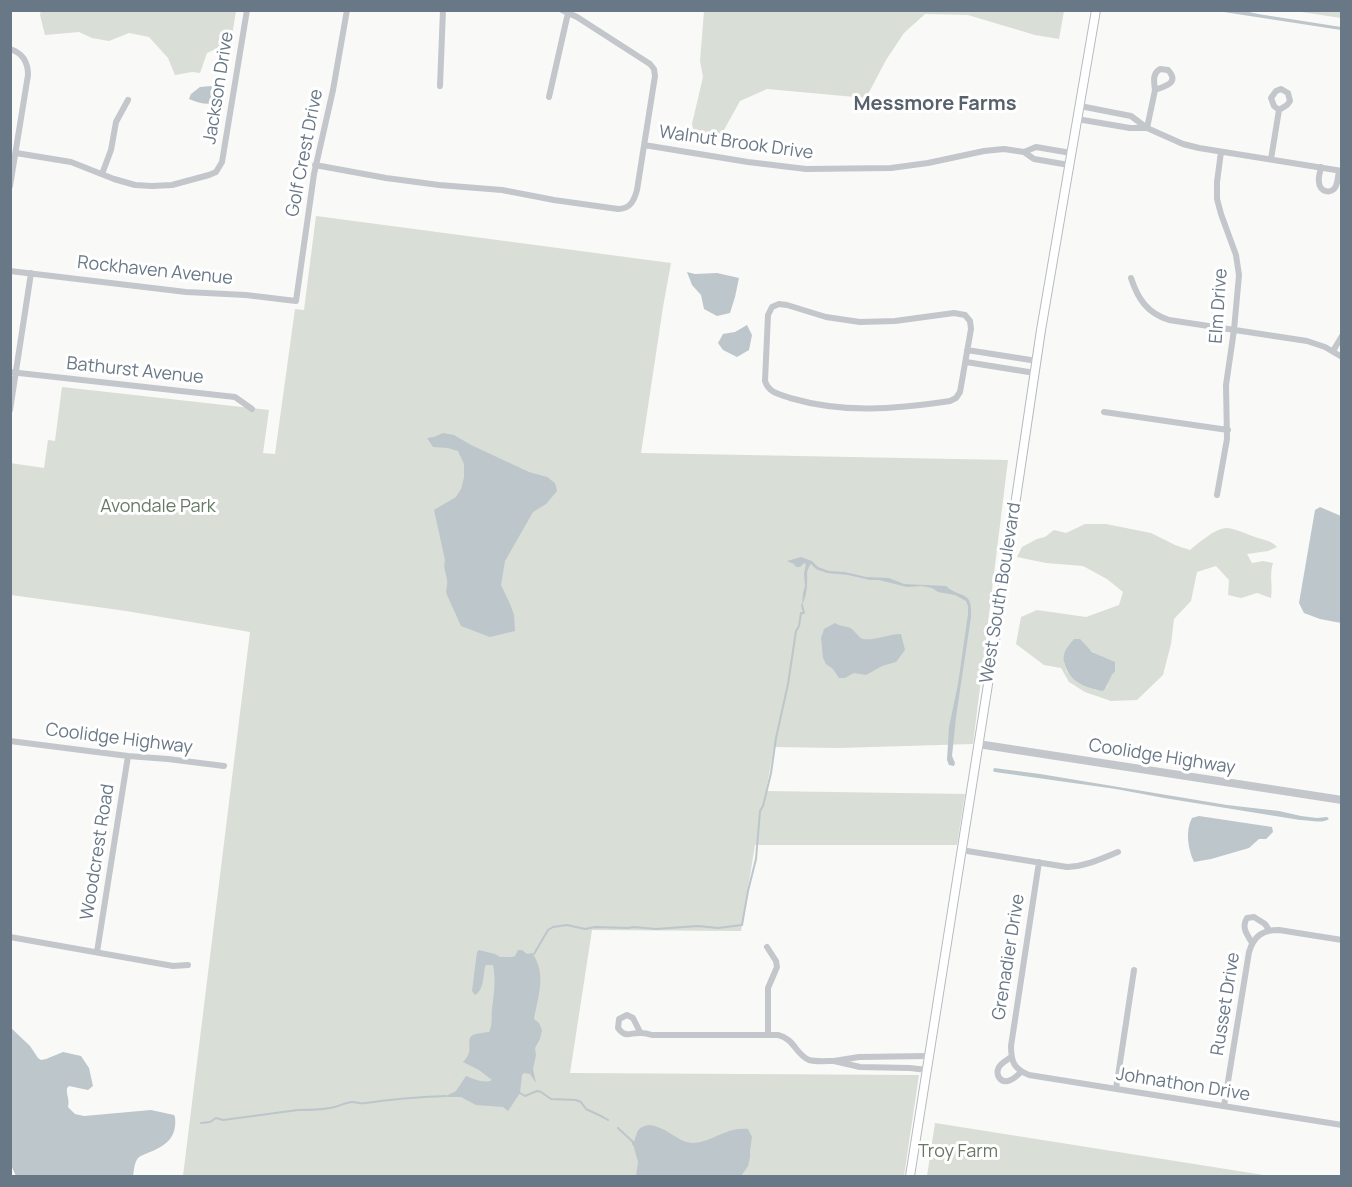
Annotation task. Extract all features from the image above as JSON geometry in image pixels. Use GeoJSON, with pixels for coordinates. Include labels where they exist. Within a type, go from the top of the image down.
{"type":"FeatureCollection","features":[{"type":"Feature","properties":{"kind":"main road","name":"West South Boulevard"},"geometry":{"type":"LineString","coordinates":[[910,1176],[1035,373],[1096,10]]}},
{"type":"Feature","properties":{"kind":"street","name":"Jackson Drive"},"geometry":{"type":"LineString","coordinates":[[102,174],[135,184],[163,186],[197,179],[219,169],[247,10]]}},
{"type":"Feature","properties":{"kind":"street","name":"Golf Crest Drive"},"geometry":{"type":"LineString","coordinates":[[296,301],[315,165],[333,90],[347,10]]}},
{"type":"Feature","properties":{"kind":"street"},"geometry":{"type":"LineString","coordinates":[[440,86],[443,10]]}},
{"type":"Feature","properties":{"kind":"street"},"geometry":{"type":"LineString","coordinates":[[549,97],[565,12],[577,17],[650,64],[654,69],[655,76],[644,145]]}},
{"type":"Feature","properties":{"kind":"street"},"geometry":{"type":"LineString","coordinates":[[10,49],[22,55],[26,62],[28,75],[10,186]]}},
{"type":"Feature","properties":{"kind":"street"},"geometry":{"type":"LineString","coordinates":[[1148,128],[1155,90]]}},
{"type":"Feature","properties":{"kind":"street"},"geometry":{"type":"LineString","coordinates":[[16,153],[71,162],[102,174],[111,150],[116,122],[128,100]]}},
{"type":"Feature","properties":{"kind":"street"},"geometry":{"type":"LineString","coordinates":[[1080,106],[1131,116],[1148,128],[1183,144],[1221,152],[1271,159],[1321,167],[1340,171],[1335,187],[1331,191],[1325,192],[1319,185],[1321,167]]}},
{"type":"Feature","properties":{"kind":"street"},"geometry":{"type":"LineString","coordinates":[[1271,159],[1279,110]]}},
{"type":"Feature","properties":{"kind":"street"},"geometry":{"type":"LineString","coordinates":[[1077,119],[1130,128],[1148,128]]}},
{"type":"Feature","properties":{"kind":"street","name":"Walnut Brook Drive"},"geometry":{"type":"LineString","coordinates":[[315,165],[386,178],[501,190],[622,209],[631,204],[636,196],[644,145],[772,165],[822,169],[891,168],[995,149],[1024,152],[1034,159],[1069,165]]}},
{"type":"Feature","properties":{"kind":"street","name":"Walnut Brook Drive"},"geometry":{"type":"LineString","coordinates":[[1024,152],[1036,147],[1071,153]]}},
{"type":"Feature","properties":{"kind":"street"},"geometry":{"type":"LineString","coordinates":[[1047,161],[1048,150]]}},
{"type":"Feature","properties":{"kind":"street","name":"Elm Drive"},"geometry":{"type":"LineString","coordinates":[[1217,495],[1228,430],[1226,385],[1239,281],[1236,255],[1217,199],[1221,152]]}},
{"type":"Feature","properties":{"kind":"street","name":"Rockhaven Avenue"},"geometry":{"type":"LineString","coordinates":[[10,271],[186,292],[246,295],[296,301]]}},
{"type":"Feature","properties":{"kind":"street"},"geometry":{"type":"LineString","coordinates":[[10,410],[13,373],[30,273]]}},
{"type":"Feature","properties":{"kind":"street"},"geometry":{"type":"LineString","coordinates":[[1131,278],[1140,300],[1155,315],[1169,320],[1308,341],[1324,346],[1341,357]]}},
{"type":"Feature","properties":{"kind":"street"},"geometry":{"type":"LineString","coordinates":[[783,304],[826,317],[860,322],[895,321],[959,313],[966,316],[971,324],[967,350],[960,392],[950,401],[903,408],[866,410],[803,401],[774,393],[766,384],[768,315],[772,307],[783,304]]}},
{"type":"Feature","properties":{"kind":"street"},"geometry":{"type":"LineString","coordinates":[[1333,351],[1341,336]]}},
{"type":"Feature","properties":{"kind":"street"},"geometry":{"type":"LineString","coordinates":[[967,350],[1037,362]]}},
{"type":"Feature","properties":{"kind":"street"},"geometry":{"type":"LineString","coordinates":[[966,362],[1035,373]]}},
{"type":"Feature","properties":{"kind":"street","name":"Bathurst Avenue"},"geometry":{"type":"LineString","coordinates":[[13,373],[235,397],[252,409]]}},
{"type":"Feature","properties":{"kind":"street"},"geometry":{"type":"LineString","coordinates":[[1104,412],[1228,430]]}},
{"type":"Feature","properties":{"kind":"street","name":"Coolidge Highway"},"geometry":{"type":"LineString","coordinates":[[10,741],[224,766]]}},
{"type":"Feature","properties":{"kind":"street","name":"Coolidge Highway"},"geometry":{"type":"LineString","coordinates":[[978,744],[1341,800]]}},
{"type":"Feature","properties":{"kind":"street","name":"Woodcrest Road"},"geometry":{"type":"LineString","coordinates":[[97,952],[128,756]]}},
{"type":"Feature","properties":{"kind":"street"},"geometry":{"type":"LineString","coordinates":[[961,850],[1067,867],[1079,867],[1118,852]]}},
{"type":"Feature","properties":{"kind":"street","name":"Grenadier Drive"},"geometry":{"type":"LineString","coordinates":[[1021,1072],[1011,1057],[1011,1047],[1039,862]]}},
{"type":"Feature","properties":{"kind":"street","name":"Russet Drive"},"geometry":{"type":"LineString","coordinates":[[1252,943],[1245,930],[1244,924],[1247,918],[1254,916],[1269,930]]}},
{"type":"Feature","properties":{"kind":"street","name":"Russet Drive"},"geometry":{"type":"LineString","coordinates":[[1224,1106],[1252,943],[1269,930],[1341,940]]}},
{"type":"Feature","properties":{"kind":"street"},"geometry":{"type":"LineString","coordinates":[[10,937],[173,966],[188,965]]}},
{"type":"Feature","properties":{"kind":"street"},"geometry":{"type":"LineString","coordinates":[[767,947],[777,961],[777,967],[768,988],[768,1035]]}},
{"type":"Feature","properties":{"kind":"street"},"geometry":{"type":"LineString","coordinates":[[1116,1089],[1134,970]]}},
{"type":"Feature","properties":{"kind":"street"},"geometry":{"type":"LineString","coordinates":[[640,1032],[652,1035],[778,1035],[788,1039],[804,1057],[810,1060],[834,1061],[860,1067],[927,1070]]}},
{"type":"Feature","properties":{"kind":"street"},"geometry":{"type":"LineString","coordinates":[[834,1061],[859,1057],[929,1056]]}},
{"type":"Feature","properties":{"kind":"street","name":"Grenadier Drive"},"geometry":{"type":"LineString","coordinates":[[999,1078],[998,1068],[1011,1057]]}},
{"type":"Feature","properties":{"kind":"street","name":"Johnathon Drive"},"geometry":{"type":"LineString","coordinates":[[999,1078],[1009,1081],[1021,1072],[1341,1125]]}},
{"type":"Feature","properties":{"kind":"green space"},"geometry":{"type":"Polygon","coordinates":[[[41,10],[236,11],[231,42],[207,53],[200,73],[175,75],[168,58],[149,37],[129,33],[109,41],[92,38],[79,32],[45,35],[41,10]]]}},
{"type":"Feature","properties":{"kind":"green space"},"geometry":{"type":"Polygon","coordinates":[[[704,10],[1064,11],[1059,39],[1035,35],[968,15],[925,14],[904,33],[886,60],[866,98],[767,89],[740,101],[720,137],[695,136],[692,124],[703,77],[700,61],[704,10]]]}},
{"type":"Feature","properties":{"kind":"green space"},"geometry":{"type":"Polygon","coordinates":[[[1295,11],[1341,11],[1341,18],[1295,11]]]}},
{"type":"Feature","properties":{"kind":"green space","name":"Avondale Park"},"geometry":{"type":"Polygon","coordinates":[[[316,216],[671,263],[641,453],[1008,460],[973,744],[838,748],[774,747],[766,791],[965,794],[957,845],[755,845],[741,931],[592,930],[570,1073],[919,1075],[904,1176],[183,1176],[250,632],[11,595],[10,463],[44,468],[48,440],[55,441],[62,387],[269,410],[263,453],[275,454],[295,309],[304,310],[316,216]]]}},
{"type":"Feature","properties":{"kind":"green space"},"geometry":{"type":"Polygon","coordinates":[[[1085,524],[1106,524],[1151,533],[1190,550],[1217,530],[1227,528],[1238,530],[1277,547],[1268,551],[1247,554],[1252,563],[1263,561],[1273,563],[1271,598],[1257,593],[1241,598],[1228,595],[1229,580],[1216,566],[1197,572],[1191,601],[1174,619],[1171,644],[1163,675],[1137,700],[1111,701],[1085,692],[1069,682],[1061,668],[1044,665],[1016,644],[1021,617],[1037,610],[1086,617],[1119,605],[1123,592],[1107,579],[1083,566],[1046,563],[1017,557],[1022,547],[1045,537],[1054,530],[1066,533],[1085,524]],[[1074,639],[1064,662],[1067,672],[1080,683],[1096,690],[1107,687],[1110,675],[1108,660],[1074,639]]]}},
{"type":"Feature","properties":{"kind":"green space","name":"Troy Farm"},"geometry":{"type":"Polygon","coordinates":[[[935,1123],[1270,1176],[927,1176],[935,1123]]]}},
{"type":"Feature","properties":{"kind":"shaded area"},"geometry":{"type":"Polygon","coordinates":[[[1217,11],[1245,11],[1341,27],[1341,30],[1217,11]]]}},
{"type":"Feature","properties":{"kind":"shaded area"},"geometry":{"type":"Polygon","coordinates":[[[211,86],[219,89],[220,94],[216,103],[202,103],[189,99],[191,94],[200,87],[211,86]]]}},
{"type":"Feature","properties":{"kind":"shaded area"},"geometry":{"type":"Polygon","coordinates":[[[687,272],[717,273],[739,278],[730,313],[717,316],[704,309],[701,295],[692,285],[687,272]]]}},
{"type":"Feature","properties":{"kind":"shaded area"},"geometry":{"type":"Polygon","coordinates":[[[747,325],[752,335],[749,350],[737,357],[723,350],[718,343],[723,334],[735,332],[747,325]]]}},
{"type":"Feature","properties":{"kind":"shaded area"},"geometry":{"type":"Polygon","coordinates":[[[443,433],[454,435],[529,472],[547,477],[555,483],[557,491],[546,504],[533,512],[505,561],[501,585],[514,615],[515,631],[490,637],[461,626],[447,595],[445,560],[434,510],[456,497],[464,477],[464,464],[458,451],[433,447],[427,438],[443,433]]]}},
{"type":"Feature","properties":{"kind":"shaded area"},"geometry":{"type":"Polygon","coordinates":[[[1320,507],[1341,516],[1341,623],[1304,613],[1299,603],[1315,510],[1320,507]]]}},
{"type":"Feature","properties":{"kind":"shaded area"},"geometry":{"type":"Polygon","coordinates":[[[801,557],[829,571],[889,578],[904,584],[946,586],[968,598],[971,617],[956,717],[952,756],[954,766],[949,765],[947,760],[949,727],[968,614],[966,601],[932,588],[907,587],[879,580],[827,573],[816,569],[811,564],[807,571],[806,592],[802,605],[806,564],[796,567],[787,561],[801,557]]]}},
{"type":"Feature","properties":{"kind":"shaded area"},"geometry":{"type":"Polygon","coordinates":[[[835,623],[850,628],[863,639],[901,634],[905,650],[896,662],[882,666],[866,675],[854,673],[845,678],[839,678],[823,658],[821,638],[824,629],[835,623]]]}},
{"type":"Feature","properties":{"kind":"shaded area"},"geometry":{"type":"Polygon","coordinates":[[[1074,639],[1080,639],[1092,652],[1115,662],[1115,671],[1103,691],[1080,683],[1067,671],[1064,655],[1074,639]]]}},
{"type":"Feature","properties":{"kind":"shaded area"},"geometry":{"type":"Polygon","coordinates":[[[994,768],[1329,819],[1319,822],[1300,820],[1116,789],[995,772],[994,768]]]}},
{"type":"Feature","properties":{"kind":"shaded area"},"geometry":{"type":"Polygon","coordinates":[[[1199,816],[1272,827],[1273,832],[1266,839],[1259,839],[1249,848],[1194,862],[1188,834],[1192,818],[1199,816]]]}},
{"type":"Feature","properties":{"kind":"shaded area"},"geometry":{"type":"Polygon","coordinates":[[[479,950],[500,957],[515,956],[518,950],[527,954],[532,953],[539,969],[540,985],[534,1019],[542,1030],[535,1048],[533,1069],[536,1083],[530,1074],[522,1075],[520,1093],[508,1111],[503,1107],[476,1105],[461,1097],[446,1096],[456,1091],[466,1076],[482,1081],[492,1080],[463,1062],[470,1050],[471,1037],[475,1034],[489,1032],[491,1023],[495,982],[493,965],[486,965],[482,986],[478,993],[475,995],[472,991],[479,950]]]}},
{"type":"Feature","properties":{"kind":"shaded area"},"geometry":{"type":"Polygon","coordinates":[[[10,1027],[41,1060],[63,1052],[81,1056],[89,1068],[93,1086],[88,1090],[69,1086],[67,1088],[68,1107],[75,1114],[84,1116],[151,1110],[174,1115],[173,1135],[162,1146],[138,1158],[133,1176],[16,1176],[10,1163],[10,1027]]]}},
{"type":"Feature","properties":{"kind":"shaded area"},"geometry":{"type":"Polygon","coordinates":[[[649,1125],[693,1143],[734,1130],[748,1129],[752,1137],[748,1166],[741,1176],[636,1176],[638,1162],[633,1144],[639,1129],[649,1125]]]}},
{"type":"Feature","properties":{"kind":"waterway"},"geometry":{"type":"LineString","coordinates":[[534,954],[548,930],[567,925],[585,929],[595,927],[656,929],[698,926],[718,928],[742,925],[756,859],[760,811],[771,773],[796,631],[801,613],[804,613],[802,605]]}},
{"type":"Feature","properties":{"kind":"waterway"},"geometry":{"type":"LineString","coordinates":[[520,1093],[525,1096],[537,1091],[551,1099],[576,1100],[581,1102],[586,1109],[608,1120]]}},
{"type":"Feature","properties":{"kind":"waterway"},"geometry":{"type":"LineString","coordinates":[[201,1123],[210,1122],[216,1118],[223,1120],[298,1110],[326,1109],[350,1102],[364,1103],[446,1096]]}},
{"type":"Feature","properties":{"kind":"waterway"},"geometry":{"type":"LineString","coordinates":[[618,1128],[633,1144]]}},
{"type":"Feature","properties":{"kind":"district","name":"Messmore Farms"},"geometry":{"type":"Point","coordinates":[935,104]}}]}
